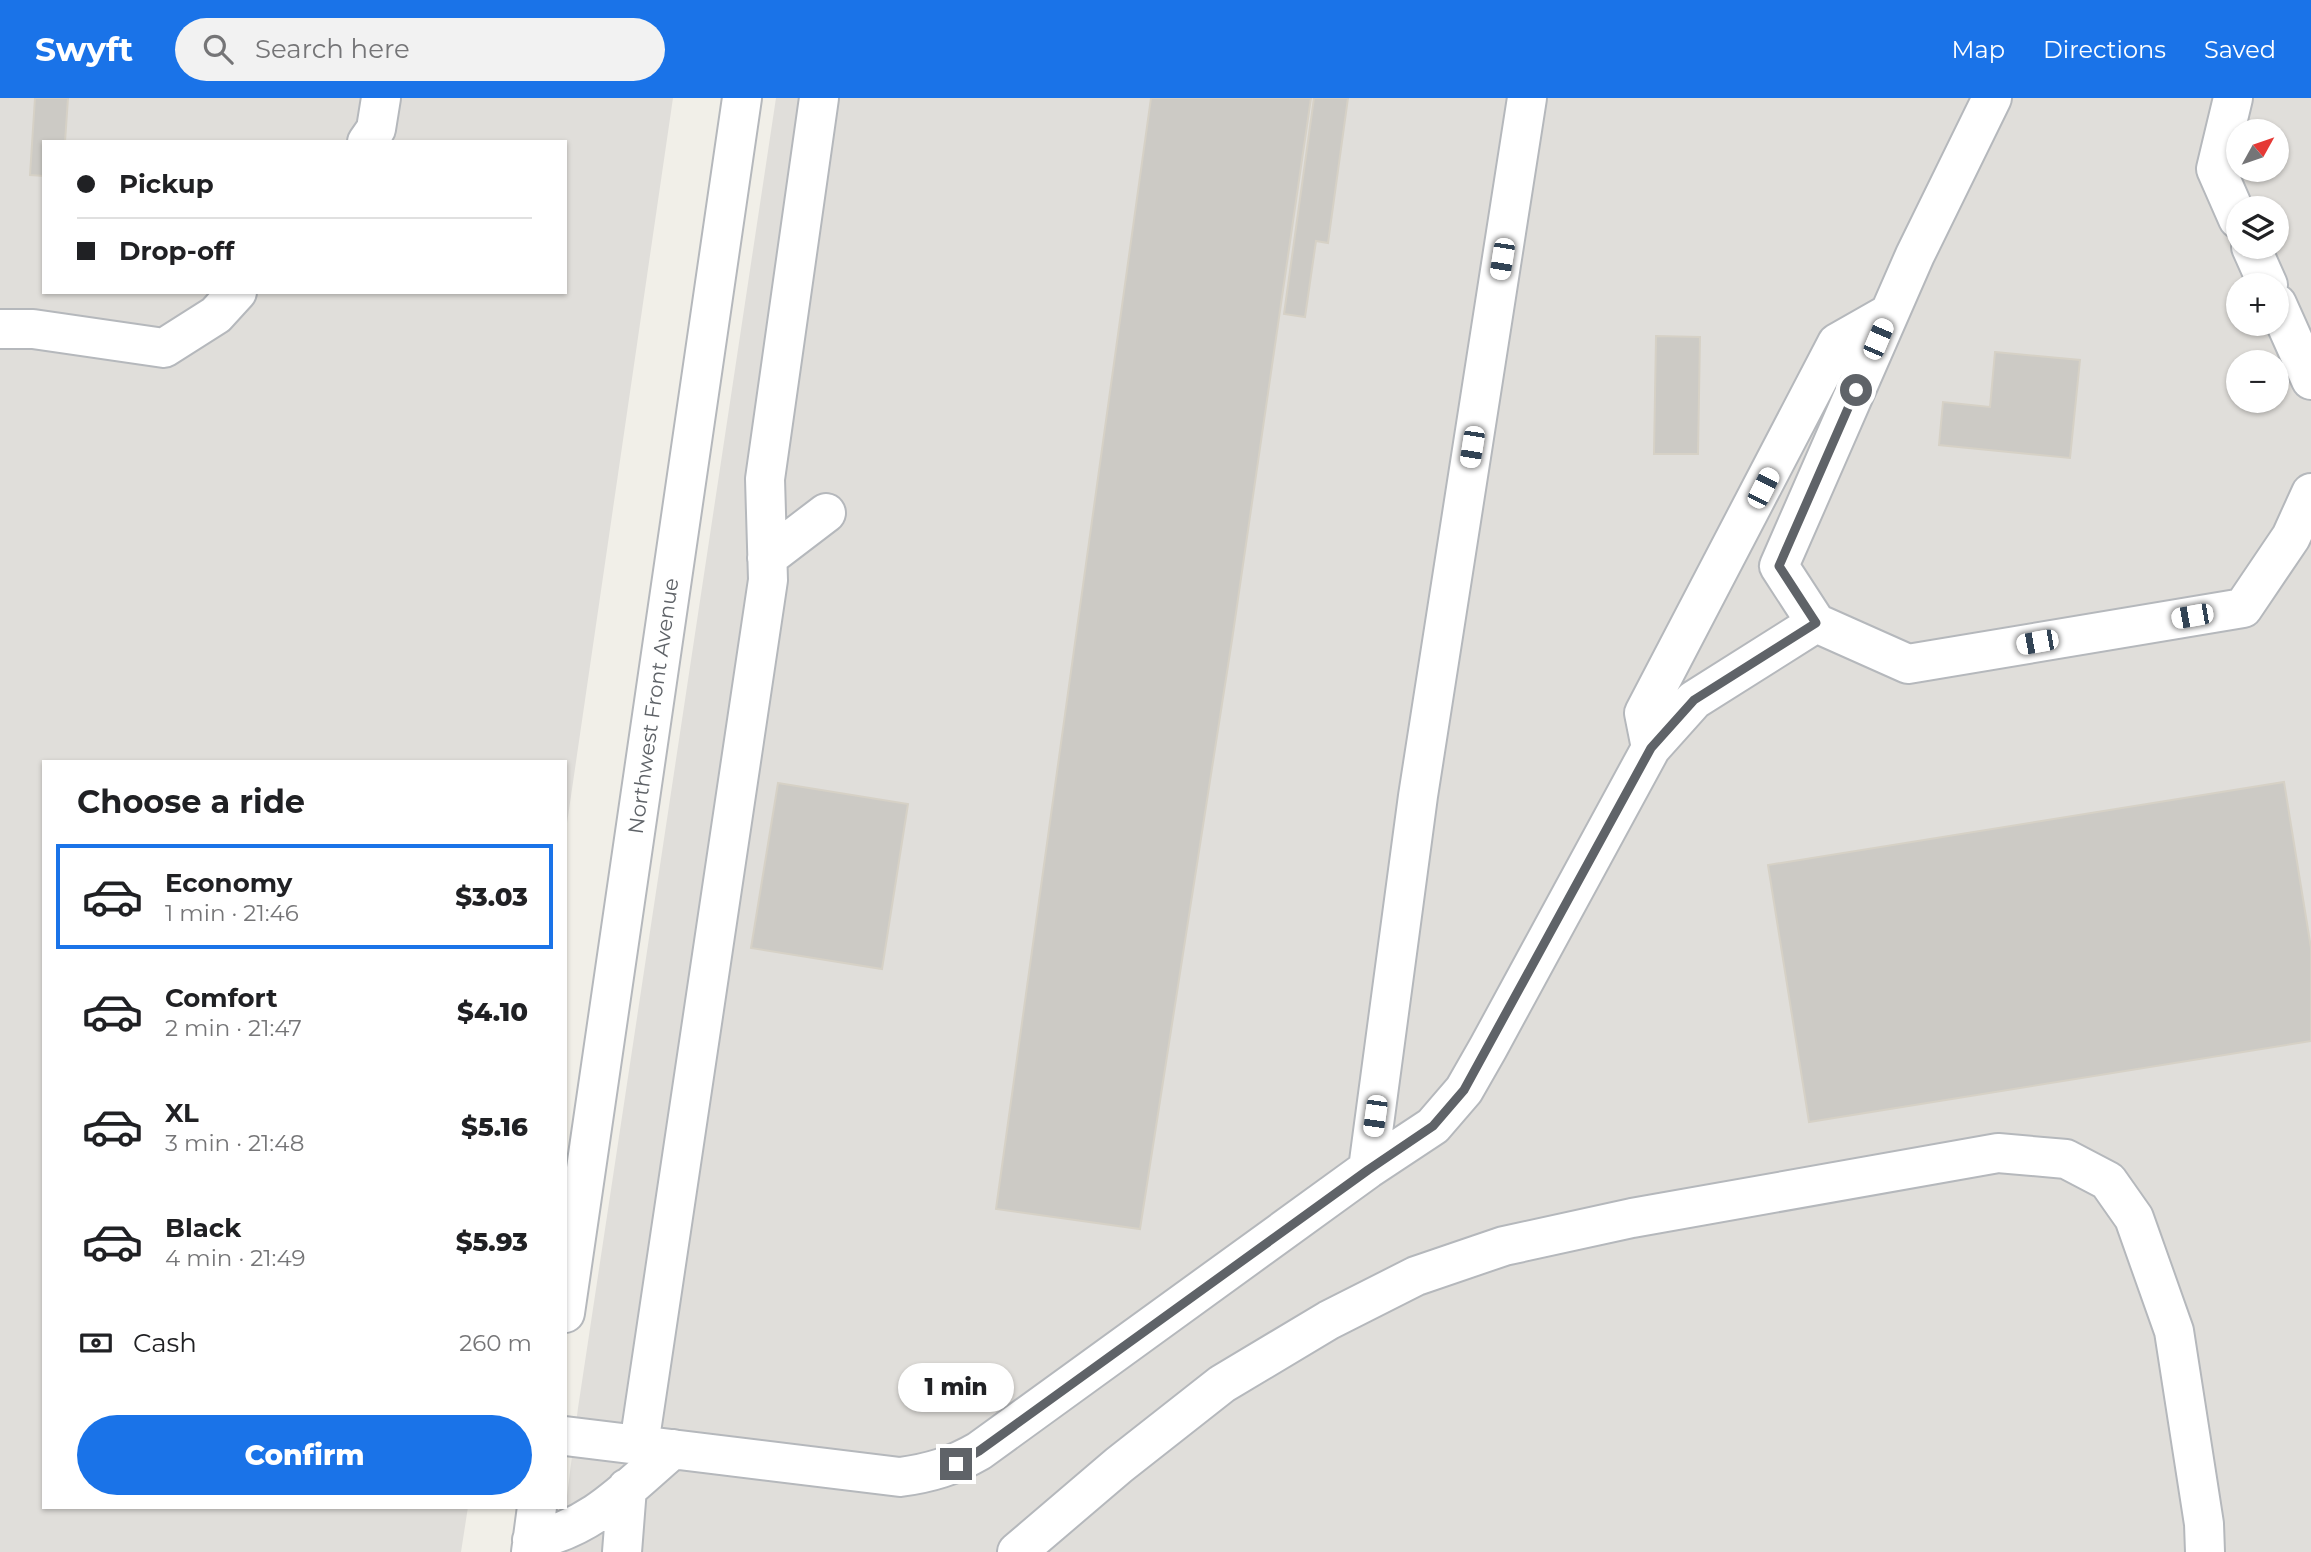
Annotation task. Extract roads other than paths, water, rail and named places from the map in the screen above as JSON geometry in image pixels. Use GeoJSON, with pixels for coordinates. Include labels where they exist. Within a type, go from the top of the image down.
{"type":"FeatureCollection","features":[{"type":"Feature","properties":{"kind":"street"},"geometry":{"type":"LineString","coordinates":[[368,140],[376,128],[381,98]]}},
{"type":"Feature","properties":{"kind":"street","name":"Northwest Front Avenue"},"geometry":{"type":"LineString","coordinates":[[567,1299],[742,98]]}},
{"type":"Feature","properties":{"kind":"street"},"geometry":{"type":"LineString","coordinates":[[533,1533],[572,1530],[627,1488],[656,1447],[766,593],[765,479],[819,98]]}},
{"type":"Feature","properties":{"kind":"street"},"geometry":{"type":"LineString","coordinates":[[1368,1170],[1418,796],[1527,98]]}},
{"type":"Feature","properties":{"kind":"street"},"geometry":{"type":"LineString","coordinates":[[1992,98],[1888,314],[1779,566],[1816,623],[1908,664],[2243,608],[2291,537],[2311,493]]}},
{"type":"Feature","properties":{"kind":"street"},"geometry":{"type":"LineString","coordinates":[[2228,196],[2216,169],[2233,98]]}},
{"type":"Feature","properties":{"kind":"street"},"geometry":{"type":"LineString","coordinates":[[0,330],[33,329],[164,348],[216,315],[235,294]]}},
{"type":"Feature","properties":{"kind":"street"},"geometry":{"type":"LineString","coordinates":[[1651,748],[1644,713],[1837,344],[1888,314]]}},
{"type":"Feature","properties":{"kind":"street"},"geometry":{"type":"LineString","coordinates":[[2289,331],[2311,380]]}},
{"type":"Feature","properties":{"kind":"street"},"geometry":{"type":"LineString","coordinates":[[767,558],[827,513]]}},
{"type":"Feature","properties":{"kind":"street"},"geometry":{"type":"LineString","coordinates":[[567,1436],[900,1477],[930,1473],[956,1464],[979,1451],[1433,1126],[1464,1090],[1651,748],[1694,700],[1816,623]]}},
{"type":"Feature","properties":{"kind":"street"},"geometry":{"type":"LineString","coordinates":[[1017,1552],[1119,1465],[1222,1384],[1329,1320],[1416,1276],[1504,1246],[1632,1217],[1998,1153],[2066,1159],[2108,1181],[2134,1218],[2174,1331],[2204,1524],[2205,1552]]}},
{"type":"Feature","properties":{"kind":"street"},"geometry":{"type":"LineString","coordinates":[[622,1552],[627,1488]]}}]}
